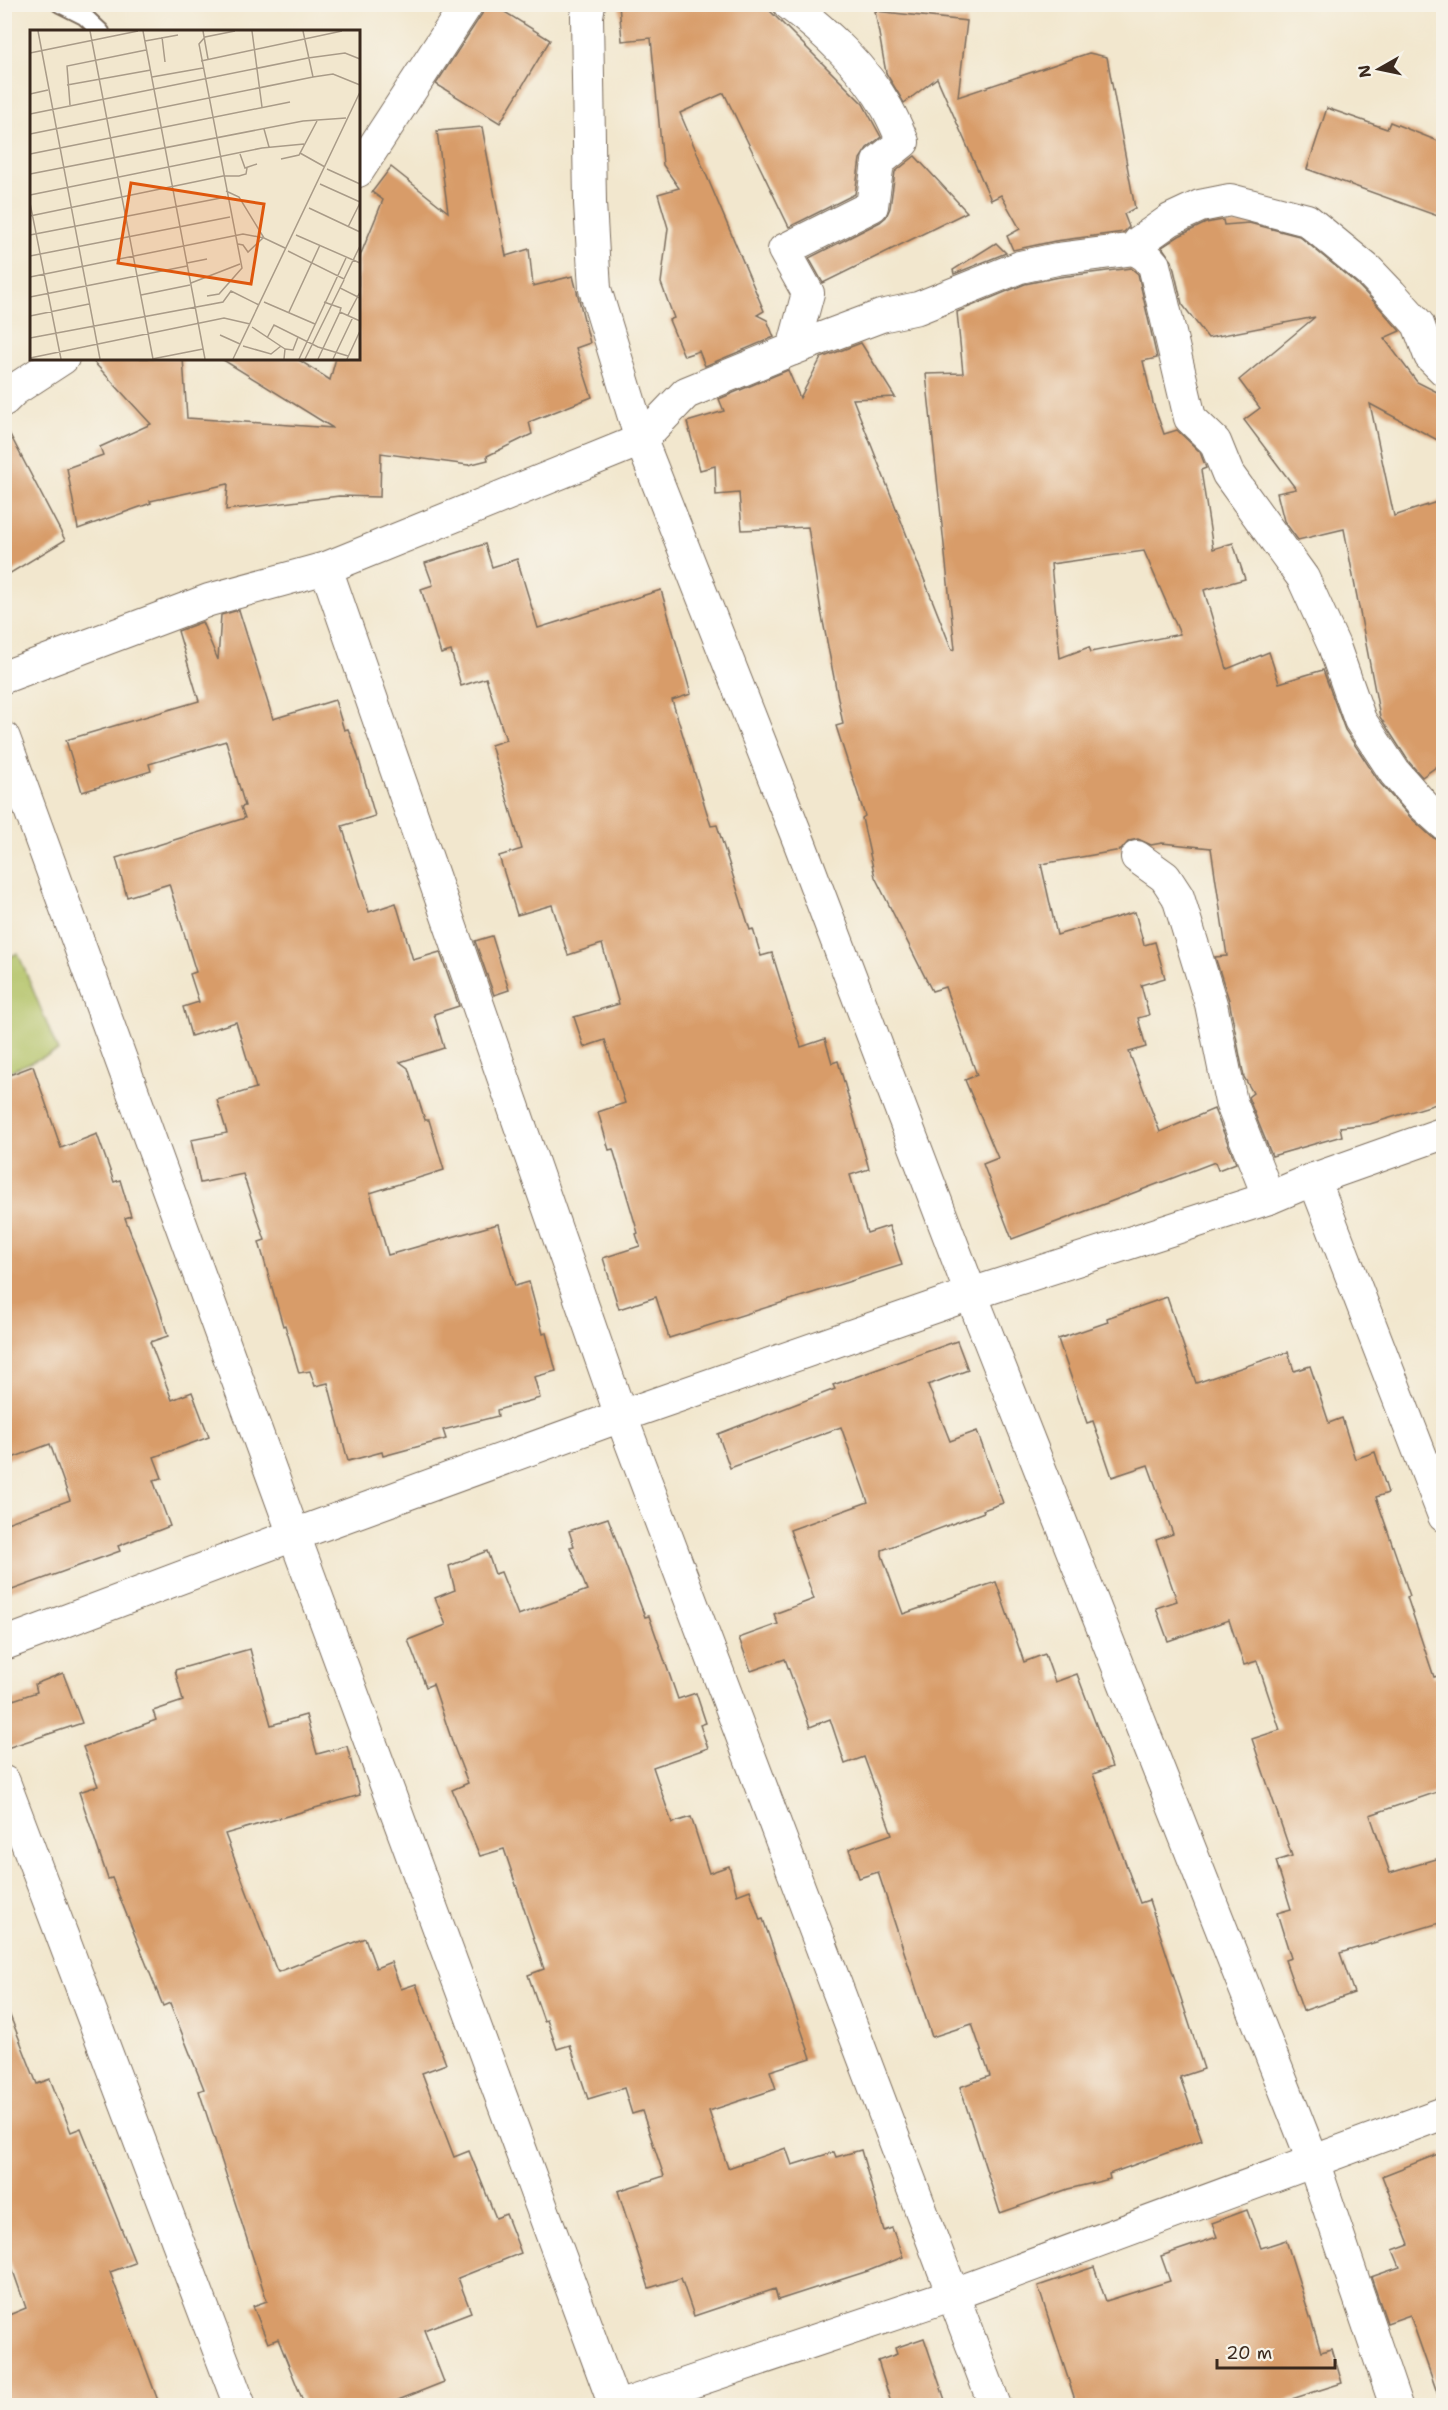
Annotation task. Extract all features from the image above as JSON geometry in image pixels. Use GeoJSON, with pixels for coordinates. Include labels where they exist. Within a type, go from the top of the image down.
{"type":"FeatureCollection","features":[{"type":"Feature","properties":{"kind":"street"},"geometry":{"type":"LineString","coordinates":[[360,168],[467,4]]}},
{"type":"Feature","properties":{"kind":"street"},"geometry":{"type":"LineString","coordinates":[[589,4],[587,16],[588,136],[595,289],[641,440],[800,844],[971,1294],[1313,2161],[1396,2406]]}},
{"type":"Feature","properties":{"kind":"street"},"geometry":{"type":"LineString","coordinates":[[789,4],[811,21],[849,58],[887,107],[903,142],[878,162],[872,206],[783,249],[808,293],[793,349]]}},
{"type":"Feature","properties":{"kind":"street"},"geometry":{"type":"LineString","coordinates":[[1135,249],[1139,242],[1170,220],[1200,206],[1230,200],[1307,220],[1369,271],[1391,294],[1418,324],[1430,356],[1443,370]]}},
{"type":"Feature","properties":{"kind":"street"},"geometry":{"type":"LineString","coordinates":[[4,677],[209,600],[326,568],[641,440],[686,393],[793,349],[881,316],[918,308],[1020,267],[1057,259],[1135,249],[1154,265],[1190,417],[1215,442],[1228,474],[1303,578],[1334,646],[1360,720],[1395,773],[1443,824]]}},
{"type":"Feature","properties":{"kind":"street"},"geometry":{"type":"LineString","coordinates":[[4,400],[14,390],[60,360]]}},
{"type":"Feature","properties":{"kind":"street"},"geometry":{"type":"LineString","coordinates":[[326,568],[621,1416],[995,2406]]}},
{"type":"Feature","properties":{"kind":"street"},"geometry":{"type":"LineString","coordinates":[[4,738],[294,1535],[615,2406]]}},
{"type":"Feature","properties":{"kind":"street"},"geometry":{"type":"LineString","coordinates":[[1137,857],[1165,877],[1178,897],[1211,1004],[1231,1102],[1269,1198]]}},
{"type":"Feature","properties":{"kind":"street"},"geometry":{"type":"LineString","coordinates":[[4,1644],[621,1416],[971,1294],[1269,1198],[1314,1179],[1443,1133]]}},
{"type":"Feature","properties":{"kind":"street"},"geometry":{"type":"LineString","coordinates":[[1314,1179],[1443,1516]]}},
{"type":"Feature","properties":{"kind":"street"},"geometry":{"type":"LineString","coordinates":[[4,1782],[240,2406]]}},
{"type":"Feature","properties":{"kind":"street"},"geometry":{"type":"LineString","coordinates":[[620,2406],[954,2294],[1443,2113]]}},
{"type":"Feature","properties":{"kind":"lane"},"geometry":{"type":"LineString","coordinates":[[60,4],[84,16],[99,30]]}},
{"type":"Feature","properties":{"kind":"green space"},"geometry":{"type":"Polygon","coordinates":[[[18,953],[58,1051],[5,1073],[5,959],[18,953]]]}},
{"type":"Feature","properties":{"kind":"building"},"geometry":{"type":"Polygon","coordinates":[[[485,4],[492,4],[550,40],[500,123],[436,84],[482,14],[485,4]]]}},
{"type":"Feature","properties":{"kind":"building"},"geometry":{"type":"Polygon","coordinates":[[[619,4],[763,4],[863,104],[881,137],[867,148],[860,159],[855,194],[789,227],[724,93],[680,113],[764,311],[757,315],[767,320],[774,337],[705,366],[699,351],[684,356],[669,320],[674,318],[661,283],[668,228],[658,194],[679,188],[663,165],[651,38],[622,41],[619,4]]]}},
{"type":"Feature","properties":{"kind":"building"},"geometry":{"type":"Polygon","coordinates":[[[875,11],[967,21],[958,97],[1089,53],[1107,57],[1135,208],[1124,214],[1129,227],[1124,232],[1055,241],[1013,250],[1007,236],[1020,229],[1001,195],[991,200],[937,78],[904,103],[886,73],[875,11]]]}},
{"type":"Feature","properties":{"kind":"building"},"geometry":{"type":"Polygon","coordinates":[[[1327,108],[1387,129],[1390,122],[1443,143],[1443,218],[1307,169],[1327,108]]]}},
{"type":"Feature","properties":{"kind":"building"},"geometry":{"type":"Polygon","coordinates":[[[482,127],[506,256],[529,249],[533,286],[573,276],[590,343],[576,348],[592,397],[529,422],[532,434],[487,456],[488,460],[468,465],[381,453],[380,497],[339,496],[226,510],[228,484],[150,501],[151,503],[78,529],[67,468],[103,455],[100,447],[151,424],[92,360],[183,360],[187,418],[333,428],[223,360],[299,360],[330,380],[335,360],[360,360],[360,256],[383,200],[372,192],[391,167],[448,212],[437,131],[482,127]]]}},
{"type":"Feature","properties":{"kind":"building"},"geometry":{"type":"Polygon","coordinates":[[[915,156],[967,212],[823,283],[809,258],[886,217],[890,208],[895,172],[915,156]]]}},
{"type":"Feature","properties":{"kind":"building"},"geometry":{"type":"Polygon","coordinates":[[[1223,220],[1224,225],[1249,223],[1299,236],[1357,284],[1378,306],[1400,331],[1384,338],[1417,382],[1443,395],[1443,443],[1370,404],[1394,516],[1443,500],[1443,762],[1422,777],[1409,762],[1380,717],[1344,529],[1298,540],[1284,521],[1277,493],[1296,489],[1244,420],[1260,408],[1239,380],[1315,317],[1208,338],[1182,304],[1172,261],[1162,247],[1206,223],[1223,220]]]}},
{"type":"Feature","properties":{"kind":"building"},"geometry":{"type":"Polygon","coordinates":[[[996,243],[1006,253],[954,274],[953,270],[996,243]]]}},
{"type":"Feature","properties":{"kind":"building"},"geometry":{"type":"Polygon","coordinates":[[[1131,268],[1138,274],[1157,358],[1143,361],[1153,403],[1164,434],[1177,430],[1200,452],[1206,468],[1201,470],[1213,549],[1233,543],[1245,579],[1204,590],[1227,669],[1269,652],[1279,683],[1323,670],[1345,730],[1380,783],[1411,818],[1432,837],[1443,842],[1443,1102],[1370,1124],[1340,1127],[1342,1136],[1272,1156],[1248,1097],[1253,1093],[1244,1077],[1229,1000],[1215,957],[1227,956],[1211,848],[1162,843],[1151,845],[1138,839],[1129,841],[1121,850],[1041,864],[1057,935],[1135,912],[1144,945],[1155,942],[1165,978],[1141,985],[1149,1015],[1138,1018],[1146,1047],[1129,1052],[1160,1132],[1214,1109],[1236,1163],[1218,1170],[1215,1162],[1012,1239],[983,1164],[998,1158],[965,1080],[977,1075],[945,987],[932,991],[875,877],[862,818],[865,816],[836,726],[843,724],[821,611],[808,527],[742,530],[739,493],[716,495],[715,466],[700,470],[687,422],[724,411],[719,399],[788,370],[800,398],[821,358],[861,343],[895,397],[853,399],[952,650],[955,649],[926,374],[963,373],[957,312],[1025,284],[1131,268]],[[1144,551],[1051,564],[1060,658],[1089,647],[1091,652],[1180,634],[1144,551]]]}},
{"type":"Feature","properties":{"kind":"building"},"geometry":{"type":"Polygon","coordinates":[[[4,423],[65,540],[4,577],[4,423]]]}},
{"type":"Feature","properties":{"kind":"building"},"geometry":{"type":"Polygon","coordinates":[[[485,544],[492,567],[517,559],[538,628],[661,590],[691,694],[672,700],[711,826],[717,825],[750,930],[753,929],[761,956],[772,953],[801,1047],[825,1039],[832,1063],[838,1061],[869,1169],[850,1175],[867,1233],[889,1226],[902,1265],[669,1338],[656,1297],[619,1309],[603,1258],[640,1246],[613,1149],[609,1150],[598,1112],[625,1103],[605,1040],[584,1047],[574,1017],[619,1004],[602,944],[568,955],[552,905],[517,915],[499,856],[522,849],[491,745],[506,740],[486,678],[461,686],[451,651],[441,654],[421,589],[433,585],[425,563],[485,544]]]}},
{"type":"Feature","properties":{"kind":"building"},"geometry":{"type":"Polygon","coordinates":[[[239,610],[273,719],[335,700],[344,730],[348,729],[357,753],[375,816],[342,826],[369,912],[396,903],[413,960],[440,952],[459,1006],[434,1014],[444,1048],[400,1062],[408,1068],[425,1120],[429,1120],[444,1170],[370,1193],[388,1255],[498,1224],[515,1286],[529,1282],[556,1371],[534,1377],[540,1398],[497,1410],[498,1416],[443,1430],[446,1439],[383,1456],[382,1452],[348,1461],[328,1383],[315,1386],[310,1371],[299,1373],[259,1242],[265,1240],[243,1174],[200,1183],[191,1140],[227,1133],[217,1100],[256,1088],[236,1022],[191,1036],[183,1007],[199,1002],[190,974],[196,972],[169,884],[127,897],[116,858],[245,818],[241,807],[245,806],[226,741],[149,764],[151,771],[82,792],[66,740],[199,701],[178,631],[202,622],[218,660],[221,615],[239,610]]]}},
{"type":"Feature","properties":{"kind":"building"},"geometry":{"type":"Polygon","coordinates":[[[492,936],[509,990],[494,995],[475,941],[492,936]]]}},
{"type":"Feature","properties":{"kind":"building"},"geometry":{"type":"Polygon","coordinates":[[[33,1066],[61,1148],[97,1134],[114,1182],[120,1180],[131,1216],[125,1218],[168,1336],[150,1342],[172,1400],[192,1392],[209,1437],[154,1457],[162,1478],[153,1480],[170,1526],[118,1546],[120,1551],[4,1593],[4,1524],[70,1500],[50,1444],[4,1461],[4,1077],[33,1066]]]}},
{"type":"Feature","properties":{"kind":"building"},"geometry":{"type":"Polygon","coordinates":[[[1167,1297],[1196,1383],[1288,1352],[1294,1371],[1310,1366],[1329,1423],[1342,1418],[1355,1459],[1375,1452],[1388,1493],[1376,1497],[1410,1596],[1407,1597],[1434,1677],[1438,1676],[1443,1693],[1443,1790],[1370,1815],[1390,1873],[1443,1857],[1443,1922],[1340,1953],[1354,1993],[1303,2011],[1285,1960],[1291,1958],[1277,1913],[1291,1909],[1276,1861],[1292,1856],[1252,1739],[1280,1730],[1257,1661],[1244,1665],[1229,1620],[1168,1641],[1156,1608],[1177,1601],[1156,1540],[1173,1534],[1148,1465],[1112,1477],[1093,1421],[1087,1423],[1058,1339],[1108,1322],[1107,1318],[1167,1297]]]}},
{"type":"Feature","properties":{"kind":"building"},"geometry":{"type":"Polygon","coordinates":[[[957,1341],[968,1370],[928,1385],[950,1441],[977,1431],[1003,1503],[882,1550],[882,1555],[903,1614],[996,1582],[1024,1662],[1045,1654],[1055,1682],[1077,1674],[1112,1767],[1093,1774],[1140,1903],[1149,1900],[1204,2069],[1180,2077],[1202,2140],[1109,2174],[1110,2179],[1068,2189],[1000,2213],[960,2087],[990,2076],[972,2024],[932,2037],[878,1872],[859,1878],[849,1849],[892,1834],[864,1757],[845,1764],[830,1719],[810,1727],[785,1659],[751,1671],[739,1638],[778,1624],[774,1614],[814,1599],[790,1530],[868,1502],[841,1427],[730,1468],[718,1434],[835,1389],[833,1385],[957,1341]]]}},
{"type":"Feature","properties":{"kind":"building"},"geometry":{"type":"Polygon","coordinates":[[[608,1518],[645,1617],[649,1616],[678,1699],[696,1693],[706,1723],[700,1725],[708,1748],[653,1767],[672,1823],[691,1817],[709,1873],[729,1866],[737,1895],[750,1890],[760,1920],[763,1919],[811,2058],[770,2071],[776,2089],[709,2111],[728,2168],[786,2148],[792,2165],[834,2152],[836,2157],[861,2150],[884,2231],[892,2228],[903,2257],[868,2271],[778,2300],[775,2289],[694,2316],[681,2278],[649,2288],[618,2191],[664,2176],[642,2111],[632,2114],[624,2088],[588,2099],[570,2045],[557,2049],[547,2020],[544,2021],[528,1975],[544,1969],[504,1849],[480,1856],[452,1790],[468,1783],[433,1684],[426,1687],[408,1640],[446,1625],[435,1598],[455,1590],[449,1566],[487,1551],[495,1574],[501,1572],[518,1615],[587,1590],[570,1547],[574,1546],[569,1531],[608,1518]]]}},
{"type":"Feature","properties":{"kind":"building"},"geometry":{"type":"Polygon","coordinates":[[[250,1649],[271,1725],[306,1715],[317,1754],[347,1746],[360,1795],[225,1834],[276,1969],[278,1972],[365,1938],[376,1968],[391,1962],[401,1989],[416,1984],[446,2064],[422,2073],[454,2157],[469,2151],[496,2218],[506,2214],[521,2253],[458,2278],[471,2312],[424,2330],[444,2382],[383,2406],[305,2406],[278,2339],[268,2343],[253,2306],[267,2301],[199,2091],[204,2089],[170,2003],[163,2006],[112,1878],[108,1879],[79,1792],[98,1786],[83,1747],[156,1720],[153,1711],[183,1701],[175,1670],[250,1649]]]}},
{"type":"Feature","properties":{"kind":"building"},"geometry":{"type":"Polygon","coordinates":[[[63,1673],[82,1723],[4,1749],[4,1703],[37,1692],[35,1684],[63,1673]]]}},
{"type":"Feature","properties":{"kind":"building"},"geometry":{"type":"Polygon","coordinates":[[[4,2008],[7,2008],[37,2084],[50,2079],[71,2132],[81,2128],[135,2263],[110,2272],[160,2406],[4,2406],[4,2317],[26,2308],[4,2245],[4,2008]]]}},
{"type":"Feature","properties":{"kind":"building"},"geometry":{"type":"Polygon","coordinates":[[[1443,2152],[1443,2397],[1439,2398],[1410,2315],[1387,2323],[1371,2277],[1400,2267],[1393,2250],[1409,2244],[1382,2176],[1443,2152]]]}},
{"type":"Feature","properties":{"kind":"building"},"geometry":{"type":"Polygon","coordinates":[[[1247,2210],[1261,2248],[1286,2240],[1321,2352],[1332,2349],[1342,2383],[1270,2406],[1077,2406],[1038,2286],[1094,2267],[1106,2301],[1170,2281],[1161,2256],[1217,2237],[1212,2223],[1247,2210]]]}},
{"type":"Feature","properties":{"kind":"building"},"geometry":{"type":"Polygon","coordinates":[[[924,2338],[947,2406],[892,2406],[878,2361],[897,2354],[895,2348],[924,2338]]]}}]}
